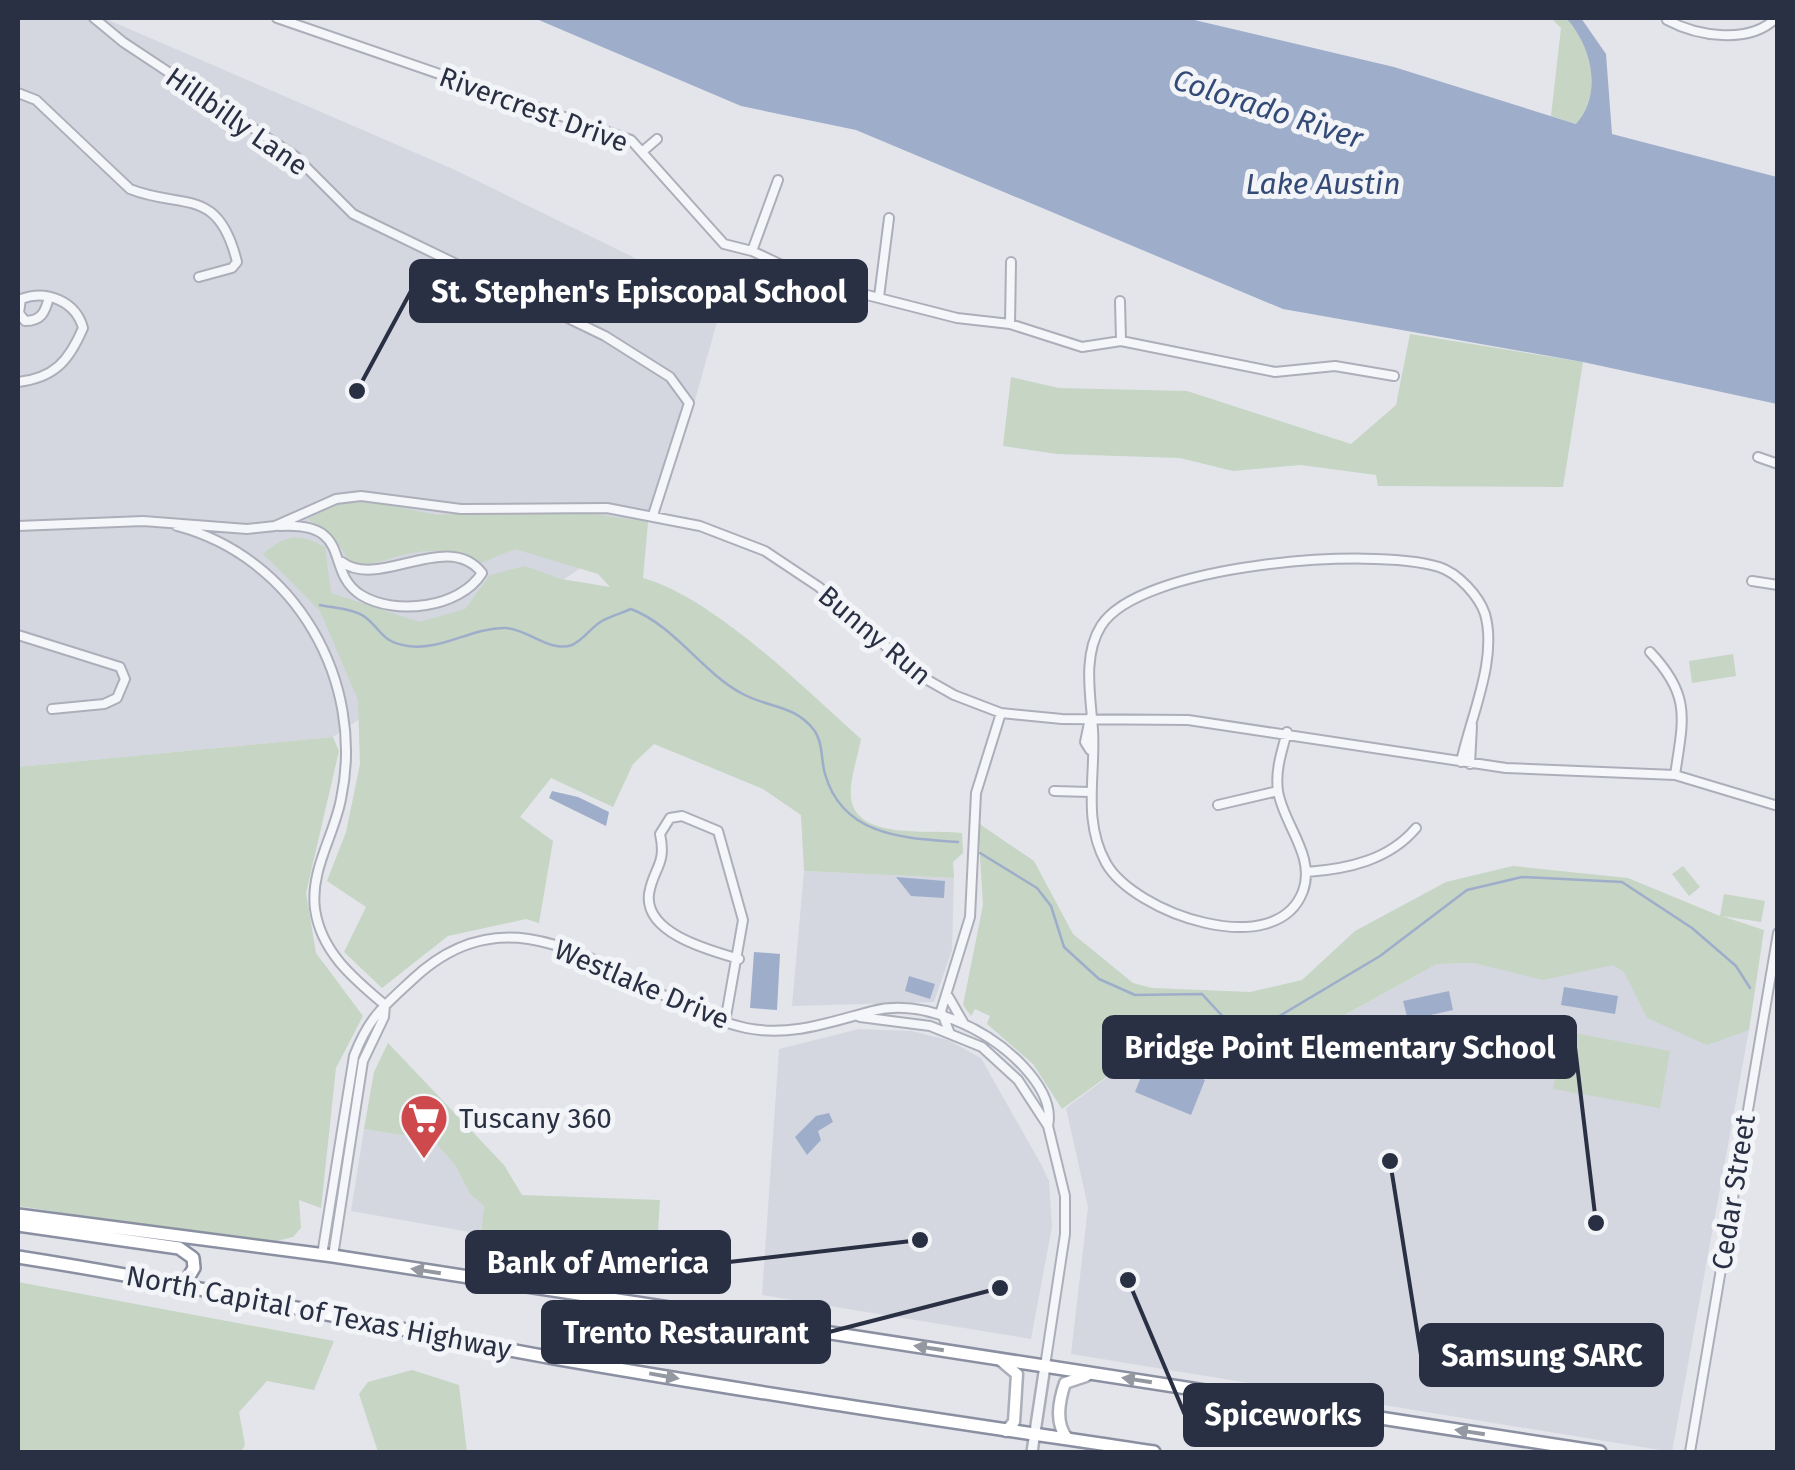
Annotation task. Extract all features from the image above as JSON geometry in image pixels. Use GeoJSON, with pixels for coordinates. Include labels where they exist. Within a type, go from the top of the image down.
{"type":"FeatureCollection","features":[{"type":"Feature","properties":{"kind":"highway","name":"North Capital of Texas Highway"},"geometry":{"type":"LineString","coordinates":[[18,1216],[327,1255],[1600,1452]]}},
{"type":"Feature","properties":{"kind":"highway"},"geometry":{"type":"LineString","coordinates":[[18,1225],[179,1248],[194,1258],[194,1268],[184,1284]]}},
{"type":"Feature","properties":{"kind":"highway","name":"North Capital of Texas Highway"},"geometry":{"type":"LineString","coordinates":[[18,1257],[184,1284],[549,1357],[1154,1452]]}},
{"type":"Feature","properties":{"kind":"main road"},"geometry":{"type":"LineString","coordinates":[[998,1359],[1017,1374],[1014,1422],[1006,1431]]}},
{"type":"Feature","properties":{"kind":"main road"},"geometry":{"type":"LineString","coordinates":[[1068,1439],[1059,1424],[1065,1383],[1102,1375]]}},
{"type":"Feature","properties":{"kind":"street","name":"Hillbilly Lane"},"geometry":{"type":"LineString","coordinates":[[94,18],[122,42],[295,156],[353,214],[604,336],[670,377],[690,403],[654,515]]}},
{"type":"Feature","properties":{"kind":"street","name":"Rivercrest Drive"},"geometry":{"type":"LineString","coordinates":[[277,18],[632,140],[724,244],[752,251],[820,284],[957,318],[1010,324],[1082,347],[1121,342],[1275,372],[1335,366],[1394,376]]}},
{"type":"Feature","properties":{"kind":"street"},"geometry":{"type":"LineString","coordinates":[[1667,20],[1689,31],[1726,35],[1755,31],[1776,18]]}},
{"type":"Feature","properties":{"kind":"street"},"geometry":{"type":"LineString","coordinates":[[18,92],[36,100],[130,189],[146,195],[180,197],[206,208],[237,262],[232,268],[198,277]]}},
{"type":"Feature","properties":{"kind":"street"},"geometry":{"type":"LineString","coordinates":[[643,151],[657,139]]}},
{"type":"Feature","properties":{"kind":"street"},"geometry":{"type":"LineString","coordinates":[[752,251],[778,180]]}},
{"type":"Feature","properties":{"kind":"street"},"geometry":{"type":"LineString","coordinates":[[879,297],[889,218]]}},
{"type":"Feature","properties":{"kind":"street"},"geometry":{"type":"LineString","coordinates":[[1010,324],[1011,262]]}},
{"type":"Feature","properties":{"kind":"street"},"geometry":{"type":"LineString","coordinates":[[18,382],[34,380],[62,367],[84,328],[79,314],[67,302],[49,297]]}},
{"type":"Feature","properties":{"kind":"street"},"geometry":{"type":"LineString","coordinates":[[1120,301],[1121,342]]}},
{"type":"Feature","properties":{"kind":"street"},"geometry":{"type":"LineString","coordinates":[[1758,457],[1778,464]]}},
{"type":"Feature","properties":{"kind":"street","name":"Bunny Run"},"geometry":{"type":"LineString","coordinates":[[163,523],[247,529],[275,526],[336,499],[360,496],[461,508],[554,504],[654,515],[700,526],[765,551],[819,587],[918,674],[954,695],[1001,713],[1188,720],[1287,732],[1465,763],[1675,775],[1778,806]]}},
{"type":"Feature","properties":{"kind":"street"},"geometry":{"type":"LineString","coordinates":[[18,526],[163,523],[206,536],[241,554],[298,605],[329,661],[343,709],[347,765],[335,824],[314,884],[319,929],[348,974],[385,1005]]}},
{"type":"Feature","properties":{"kind":"street"},"geometry":{"type":"LineString","coordinates":[[275,526],[301,525],[322,533],[362,596],[396,603],[446,602],[482,572],[467,561],[446,558],[363,572],[342,562]]}},
{"type":"Feature","properties":{"kind":"street"},"geometry":{"type":"LineString","coordinates":[[1287,732],[1276,773],[1278,792],[1308,872],[1296,904],[1283,918],[1247,930],[1146,903],[1116,878],[1094,829],[1090,792],[1092,650],[1101,626],[1121,604],[1145,591],[1274,562],[1418,563],[1447,570],[1468,587],[1484,612],[1488,634],[1465,763]]}},
{"type":"Feature","properties":{"kind":"street"},"geometry":{"type":"LineString","coordinates":[[1752,580],[1778,586]]}},
{"type":"Feature","properties":{"kind":"street"},"geometry":{"type":"LineString","coordinates":[[18,636],[120,667],[125,679],[118,698],[104,704],[52,709]]}},
{"type":"Feature","properties":{"kind":"street"},"geometry":{"type":"LineString","coordinates":[[1650,652],[1671,674],[1682,698],[1675,775]]}},
{"type":"Feature","properties":{"kind":"street"},"geometry":{"type":"LineString","coordinates":[[949,1031],[942,1016],[970,917],[976,793],[1001,713]]}},
{"type":"Feature","properties":{"kind":"street"},"geometry":{"type":"LineString","coordinates":[[1054,790],[1090,792]]}},
{"type":"Feature","properties":{"kind":"street"},"geometry":{"type":"LineString","coordinates":[[1218,805],[1278,792]]}},
{"type":"Feature","properties":{"kind":"street"},"geometry":{"type":"LineString","coordinates":[[726,1022],[739,959],[743,920],[718,831],[682,816],[670,818],[662,828],[665,856],[650,890],[652,909],[681,942],[739,959]]}},
{"type":"Feature","properties":{"kind":"street"},"geometry":{"type":"LineString","coordinates":[[1308,872],[1364,862],[1403,842],[1416,828]]}},
{"type":"Feature","properties":{"kind":"street","name":"Cedar Street"},"geometry":{"type":"LineString","coordinates":[[1690,1452],[1778,932]]}},
{"type":"Feature","properties":{"kind":"street","name":"Westlake Drive"},"geometry":{"type":"LineString","coordinates":[[327,1255],[363,1062],[384,1017],[385,1005],[426,968],[456,950],[516,938],[586,953],[726,1022],[782,1030],[878,1010],[942,1016],[965,1024],[1000,1046],[1030,1074],[1051,1112],[1048,1126]]}},
{"type":"Feature","properties":{"kind":"street"},"geometry":{"type":"LineString","coordinates":[[948,996],[965,1024]]}},
{"type":"Feature","properties":{"kind":"street","name":"Westlake Drive"},"geometry":{"type":"LineString","coordinates":[[858,1017],[949,1031],[1006,1066],[1048,1126],[1066,1196],[1032,1452]]}},
{"type":"Feature","properties":{"kind":"shaded area"},"geometry":{"type":"Polygon","coordinates":[[[18,18],[104,18],[453,169],[723,301],[695,400],[648,522],[333,737],[18,767],[18,18]]]}},
{"type":"Feature","properties":{"kind":"shaded area"},"geometry":{"type":"Polygon","coordinates":[[[804,871],[954,878],[952,950],[934,1002],[792,1006],[804,871]]]}},
{"type":"Feature","properties":{"kind":"shaded area"},"geometry":{"type":"Polygon","coordinates":[[[1473,963],[1520,974],[1613,964],[1749,1030],[1672,1452],[1071,1354],[1088,1207],[1066,1108],[1152,1044],[1180,1054],[1266,1059],[1437,964],[1473,963]]]}},
{"type":"Feature","properties":{"kind":"shaded area"},"geometry":{"type":"Polygon","coordinates":[[[859,1029],[912,1031],[948,1040],[981,1058],[1042,1166],[1049,1181],[1052,1227],[1031,1339],[762,1295],[779,1049],[859,1029]]]}},
{"type":"Feature","properties":{"kind":"shaded area"},"geometry":{"type":"Polygon","coordinates":[[[364,1129],[433,1140],[455,1165],[470,1194],[484,1206],[481,1234],[351,1211],[364,1129]]]}},
{"type":"Feature","properties":{"kind":"green space"},"geometry":{"type":"Polygon","coordinates":[[[1551,18],[1566,18],[1588,56],[1590,98],[1577,124],[1551,116],[1561,28],[1551,18]]]}},
{"type":"Feature","properties":{"kind":"green space"},"geometry":{"type":"Polygon","coordinates":[[[1410,334],[1583,362],[1563,487],[1378,486],[1376,475],[1301,465],[1233,471],[1180,458],[1057,454],[1003,446],[1011,377],[1059,388],[1187,391],[1351,444],[1396,405],[1410,334]]]}},
{"type":"Feature","properties":{"kind":"green space"},"geometry":{"type":"Polygon","coordinates":[[[340,502],[378,503],[437,515],[555,508],[648,522],[643,578],[699,605],[758,647],[861,739],[851,788],[858,815],[883,828],[962,833],[963,853],[953,862],[954,878],[804,871],[801,815],[763,789],[654,744],[633,764],[613,807],[551,778],[520,817],[553,841],[539,923],[526,919],[448,936],[382,988],[344,952],[366,907],[327,881],[346,832],[360,764],[358,700],[320,611],[263,554],[279,542],[293,538],[316,542],[325,547],[331,593],[419,622],[465,609],[490,575],[525,566],[561,579],[610,587],[598,574],[515,549],[481,563],[434,551],[407,554],[360,568],[350,562],[335,539],[308,519],[340,502]]]}},
{"type":"Feature","properties":{"kind":"green space"},"geometry":{"type":"Polygon","coordinates":[[[1733,654],[1736,676],[1692,683],[1689,661],[1733,654]]]}},
{"type":"Feature","properties":{"kind":"green space"},"geometry":{"type":"Polygon","coordinates":[[[333,737],[339,751],[306,893],[316,953],[363,1016],[336,1068],[321,1208],[299,1200],[301,1228],[293,1237],[265,1244],[18,1206],[18,767],[333,737]]]}},
{"type":"Feature","properties":{"kind":"green space"},"geometry":{"type":"Polygon","coordinates":[[[978,823],[1034,861],[1073,934],[1133,983],[1152,988],[1250,992],[1302,980],[1355,931],[1446,882],[1513,866],[1628,878],[1720,916],[1724,894],[1765,901],[1761,922],[1722,916],[1764,930],[1749,1030],[1707,1045],[1647,1018],[1624,972],[1613,965],[1543,980],[1473,963],[1437,964],[1265,1059],[1180,1054],[1152,1044],[1062,1109],[1033,1064],[987,1024],[990,1016],[975,1009],[971,1016],[963,1005],[983,905],[978,823]]]}},
{"type":"Feature","properties":{"kind":"green space"},"geometry":{"type":"Polygon","coordinates":[[[1683,866],[1700,887],[1689,896],[1672,874],[1683,866]]]}},
{"type":"Feature","properties":{"kind":"green space"},"geometry":{"type":"Polygon","coordinates":[[[1563,1031],[1670,1051],[1660,1108],[1553,1089],[1563,1031]]]}},
{"type":"Feature","properties":{"kind":"green space"},"geometry":{"type":"Polygon","coordinates":[[[388,1043],[504,1165],[522,1195],[660,1200],[655,1277],[481,1234],[484,1206],[470,1194],[455,1165],[433,1140],[364,1129],[374,1072],[388,1043]]]}},
{"type":"Feature","properties":{"kind":"green space"},"geometry":{"type":"Polygon","coordinates":[[[18,1282],[334,1341],[314,1390],[267,1381],[239,1412],[245,1445],[241,1452],[18,1452],[18,1282]]]}},
{"type":"Feature","properties":{"kind":"green space"},"geometry":{"type":"Polygon","coordinates":[[[412,1370],[459,1385],[467,1452],[378,1452],[359,1394],[368,1382],[412,1370]]]}},
{"type":"Feature","properties":{"kind":"water","name":"Lake Austin"},"geometry":{"type":"Polygon","coordinates":[[[534,18],[1186,18],[1394,67],[1576,124],[1589,99],[1591,70],[1582,42],[1566,18],[1581,18],[1606,54],[1612,134],[1777,177],[1777,404],[1583,362],[1283,309],[856,130],[741,106],[534,18]]]}},
{"type":"Feature","properties":{"kind":"water"},"geometry":{"type":"Polygon","coordinates":[[[552,791],[578,797],[609,812],[606,826],[549,798],[552,791]]]}},
{"type":"Feature","properties":{"kind":"water"},"geometry":{"type":"Polygon","coordinates":[[[896,877],[945,881],[944,898],[911,896],[896,877]]]}},
{"type":"Feature","properties":{"kind":"water"},"geometry":{"type":"Polygon","coordinates":[[[754,952],[780,954],[777,1010],[750,1008],[754,952]]]}},
{"type":"Feature","properties":{"kind":"water"},"geometry":{"type":"Polygon","coordinates":[[[909,976],[935,984],[930,999],[905,991],[909,976]]]}},
{"type":"Feature","properties":{"kind":"water"},"geometry":{"type":"Polygon","coordinates":[[[1564,987],[1618,996],[1615,1014],[1561,1005],[1564,987]]]}},
{"type":"Feature","properties":{"kind":"water"},"geometry":{"type":"Polygon","coordinates":[[[1449,991],[1453,1010],[1408,1020],[1403,1001],[1449,991]]]}},
{"type":"Feature","properties":{"kind":"water"},"geometry":{"type":"Polygon","coordinates":[[[1149,1057],[1205,1080],[1191,1115],[1135,1092],[1149,1057]]]}},
{"type":"Feature","properties":{"kind":"water"},"geometry":{"type":"Polygon","coordinates":[[[829,1113],[833,1122],[818,1131],[821,1140],[807,1155],[795,1137],[816,1116],[829,1113]]]}},
{"type":"Feature","properties":{"kind":"waterway"},"geometry":{"type":"LineString","coordinates":[[320,605],[360,614],[392,642],[421,647],[506,628],[564,647],[576,643],[602,621],[631,609],[661,626],[727,684],[806,722],[819,740],[825,774],[834,795],[861,822],[897,835],[958,842]]}},
{"type":"Feature","properties":{"kind":"waterway"},"geometry":{"type":"LineString","coordinates":[[980,853],[1037,888],[1051,906],[1064,947],[1099,979],[1135,995],[1202,994],[1237,1032],[1256,1030],[1380,956],[1467,890],[1522,877],[1622,882],[1692,928],[1736,966],[1750,988]]}},
{"type":"Feature","properties":{"kind":"place","name":"St. Stephen's Episcopal School"},"geometry":{"type":"Point","coordinates":[357,391]}},
{"type":"Feature","properties":{"kind":"place","name":"Tuscany 360"},"geometry":{"type":"Point","coordinates":[424,1160]}},
{"type":"Feature","properties":{"kind":"place","name":"Samsung SARC"},"geometry":{"type":"Point","coordinates":[1390,1161]}},
{"type":"Feature","properties":{"kind":"place","name":"Bridge Point Elementary School"},"geometry":{"type":"Point","coordinates":[1596,1223]}},
{"type":"Feature","properties":{"kind":"place","name":"Bank of America"},"geometry":{"type":"Point","coordinates":[920,1240]}},
{"type":"Feature","properties":{"kind":"place","name":"Spiceworks"},"geometry":{"type":"Point","coordinates":[1128,1280]}},
{"type":"Feature","properties":{"kind":"place","name":"Trento Restaurant"},"geometry":{"type":"Point","coordinates":[1000,1288]}},
{"type":"Feature","properties":{"kind":"water label","name":"Colorado River"},"geometry":{"type":"Point","coordinates":[1268,109]}}]}
